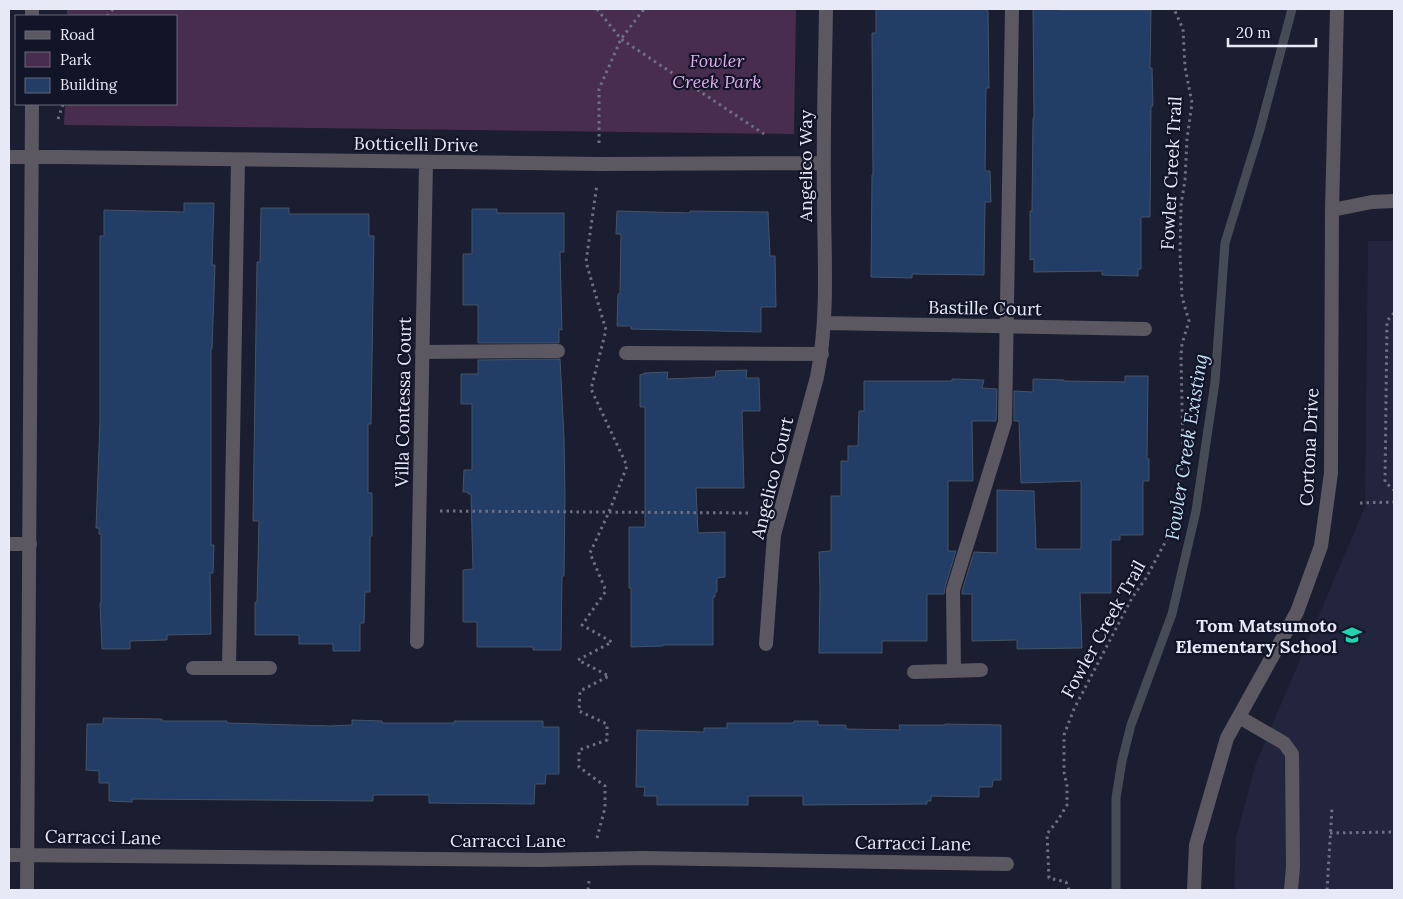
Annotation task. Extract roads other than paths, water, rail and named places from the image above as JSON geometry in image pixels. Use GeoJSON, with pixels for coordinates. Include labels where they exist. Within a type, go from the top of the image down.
{"type":"FeatureCollection","features":[{"type":"Feature","properties":{"kind":"street","name":"Angelico Way"},"geometry":{"type":"LineString","coordinates":[[825,323],[823,163],[826,9]]}},
{"type":"Feature","properties":{"kind":"street"},"geometry":{"type":"LineString","coordinates":[[954,671],[953,590],[1005,422],[1012,9]]}},
{"type":"Feature","properties":{"kind":"street","name":"Cortona Drive"},"geometry":{"type":"LineString","coordinates":[[1194,890],[1196,845],[1228,738],[1297,612],[1321,546],[1331,473],[1332,210],[1337,9]]}},
{"type":"Feature","properties":{"kind":"street"},"geometry":{"type":"LineString","coordinates":[[27,890],[32,105]]}},
{"type":"Feature","properties":{"kind":"street","name":"Botticelli Drive"},"geometry":{"type":"LineString","coordinates":[[9,157],[600,164],[823,163]]}},
{"type":"Feature","properties":{"kind":"street"},"geometry":{"type":"LineString","coordinates":[[229,668],[238,160]]}},
{"type":"Feature","properties":{"kind":"street","name":"Villa Contessa Court"},"geometry":{"type":"LineString","coordinates":[[418,642],[426,162]]}},
{"type":"Feature","properties":{"kind":"street"},"geometry":{"type":"LineString","coordinates":[[1332,210],[1372,202],[1394,201]]}},
{"type":"Feature","properties":{"kind":"street","name":"Bastille Court"},"geometry":{"type":"LineString","coordinates":[[825,323],[1145,330]]}},
{"type":"Feature","properties":{"kind":"street","name":"Angelico Court"},"geometry":{"type":"LineString","coordinates":[[766,644],[774,535],[818,377],[825,323]]}},
{"type":"Feature","properties":{"kind":"street"},"geometry":{"type":"LineString","coordinates":[[422,352],[558,351]]}},
{"type":"Feature","properties":{"kind":"street"},"geometry":{"type":"LineString","coordinates":[[626,353],[822,354]]}},
{"type":"Feature","properties":{"kind":"street"},"geometry":{"type":"LineString","coordinates":[[9,544],[30,544]]}},
{"type":"Feature","properties":{"kind":"street"},"geometry":{"type":"LineString","coordinates":[[193,668],[270,668]]}},
{"type":"Feature","properties":{"kind":"street"},"geometry":{"type":"LineString","coordinates":[[914,672],[981,670]]}},
{"type":"Feature","properties":{"kind":"street"},"geometry":{"type":"LineString","coordinates":[[1238,717],[1284,743],[1292,754],[1293,867],[1291,890]]}},
{"type":"Feature","properties":{"kind":"street","name":"Carracci Lane"},"geometry":{"type":"LineString","coordinates":[[9,855],[643,858],[1007,864]]}},
{"type":"Feature","properties":{"kind":"waterway","name":"Fowler Creek Existing"},"geometry":{"type":"LineString","coordinates":[[1116,890],[1116,798],[1122,761],[1131,725],[1172,614],[1196,511],[1215,382],[1225,243],[1259,133],[1292,9]]}},
{"type":"Feature","properties":{"kind":"place","name":"Tom Matsumoto Elementary School"},"geometry":{"type":"Point","coordinates":[1352,635]}},
{"type":"Feature","properties":{"kind":"park label","name":"Fowler Creek Park"},"geometry":{"type":"Point","coordinates":[717,70]}}]}
